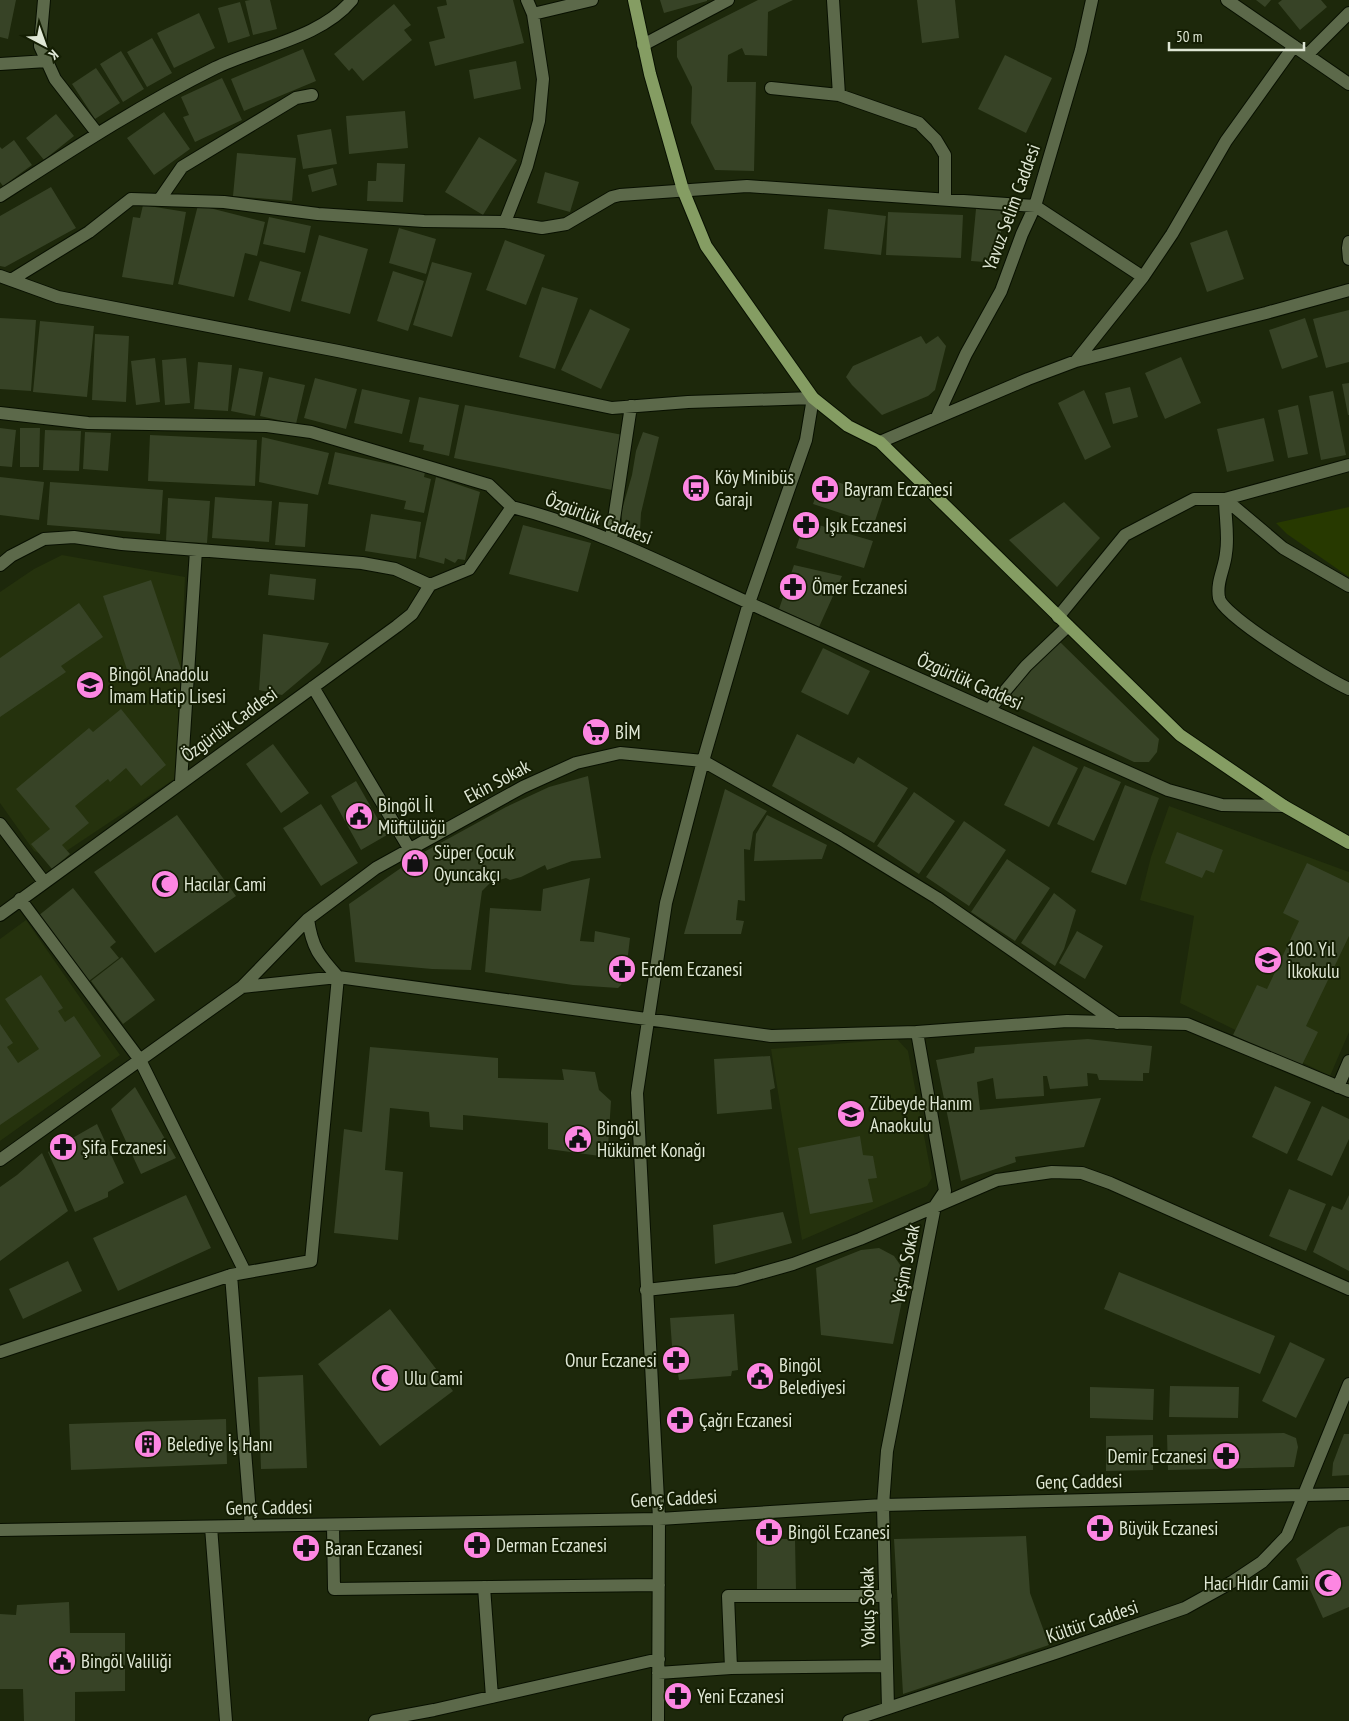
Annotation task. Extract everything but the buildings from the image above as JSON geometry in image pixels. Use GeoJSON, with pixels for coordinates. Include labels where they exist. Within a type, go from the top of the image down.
{"type":"FeatureCollection","features":[{"type":"Feature","properties":{"kind":"main road"},"geometry":{"type":"LineString","coordinates":[[634,0],[660,112],[683,190],[706,246],[813,398],[848,426],[880,442],[1180,735],[1284,806],[1349,842]]}},
{"type":"Feature","properties":{"kind":"street"},"geometry":{"type":"LineString","coordinates":[[44,0],[40,46],[54,79],[97,134]]}},
{"type":"Feature","properties":{"kind":"street"},"geometry":{"type":"LineString","coordinates":[[0,196],[97,134],[216,68],[313,28],[330,19],[352,0]]}},
{"type":"Feature","properties":{"kind":"street"},"geometry":{"type":"LineString","coordinates":[[505,222],[527,166],[540,121],[543,79],[533,14],[527,0]]}},
{"type":"Feature","properties":{"kind":"street"},"geometry":{"type":"LineString","coordinates":[[533,14],[592,0]]}},
{"type":"Feature","properties":{"kind":"street"},"geometry":{"type":"LineString","coordinates":[[643,44],[728,0]]}},
{"type":"Feature","properties":{"kind":"street"},"geometry":{"type":"LineString","coordinates":[[833,0],[839,95]]}},
{"type":"Feature","properties":{"kind":"street","name":"Yavuz Selim Caddesi"},"geometry":{"type":"LineString","coordinates":[[937,417],[966,354],[1001,291],[1022,234],[1036,206],[1082,50],[1092,0]]}},
{"type":"Feature","properties":{"kind":"street"},"geometry":{"type":"LineString","coordinates":[[1227,0],[1349,84]]}},
{"type":"Feature","properties":{"kind":"street"},"geometry":{"type":"LineString","coordinates":[[1307,56],[1349,12]]}},
{"type":"Feature","properties":{"kind":"street"},"geometry":{"type":"LineString","coordinates":[[1076,362],[1143,277],[1172,234],[1226,141],[1294,46]]}},
{"type":"Feature","properties":{"kind":"street"},"geometry":{"type":"LineString","coordinates":[[0,64],[47,61]]}},
{"type":"Feature","properties":{"kind":"street"},"geometry":{"type":"LineString","coordinates":[[771,88],[839,95],[919,123],[936,140],[945,155],[945,200]]}},
{"type":"Feature","properties":{"kind":"street"},"geometry":{"type":"LineString","coordinates":[[160,199],[182,168],[296,98],[312,94]]}},
{"type":"Feature","properties":{"kind":"street"},"geometry":{"type":"LineString","coordinates":[[5,278],[89,232],[131,199],[224,202],[318,214],[424,221],[505,222],[542,228],[566,224],[612,196],[747,186],[1036,206],[1143,277]]}},
{"type":"Feature","properties":{"kind":"street"},"geometry":{"type":"LineString","coordinates":[[1349,242],[1349,259]]}},
{"type":"Feature","properties":{"kind":"street"},"geometry":{"type":"LineString","coordinates":[[5,278],[58,297],[347,353],[612,408],[688,402],[813,398],[806,440],[749,603],[703,761],[666,903],[637,1092],[659,1519],[658,1721]]}},
{"type":"Feature","properties":{"kind":"street"},"geometry":{"type":"LineString","coordinates":[[880,442],[1028,379],[1076,362],[1349,290]]}},
{"type":"Feature","properties":{"kind":"street"},"geometry":{"type":"LineString","coordinates":[[611,540],[631,406]]}},
{"type":"Feature","properties":{"kind":"street"},"geometry":{"type":"LineString","coordinates":[[0,412],[88,423],[266,426],[311,432],[489,485],[512,507],[469,569],[430,585],[395,569],[362,563],[122,544],[74,537],[44,538],[11,556],[0,565]]}},
{"type":"Feature","properties":{"kind":"street"},"geometry":{"type":"LineString","coordinates":[[1058,617],[1125,535],[1194,499],[1225,499],[1349,465]]}},
{"type":"Feature","properties":{"kind":"street"},"geometry":{"type":"LineString","coordinates":[[1225,499],[1283,548],[1349,586]]}},
{"type":"Feature","properties":{"kind":"street"},"geometry":{"type":"LineString","coordinates":[[1225,499],[1226,553],[1218,583],[1220,600],[1232,614],[1281,649],[1349,689]]}},
{"type":"Feature","properties":{"kind":"street","name":"Özgürlük Caddesi"},"geometry":{"type":"LineString","coordinates":[[512,507],[611,540],[1168,790],[1222,805],[1284,806]]}},
{"type":"Feature","properties":{"kind":"street"},"geometry":{"type":"LineString","coordinates":[[181,782],[196,550]]}},
{"type":"Feature","properties":{"kind":"street","name":"Özgürlük Caddesi"},"geometry":{"type":"LineString","coordinates":[[0,915],[412,614],[430,585]]}},
{"type":"Feature","properties":{"kind":"street"},"geometry":{"type":"LineString","coordinates":[[989,710],[1026,666],[1068,626]]}},
{"type":"Feature","properties":{"kind":"street"},"geometry":{"type":"LineString","coordinates":[[313,687],[410,850]]}},
{"type":"Feature","properties":{"kind":"street","name":"Ekin Sokak"},"geometry":{"type":"LineString","coordinates":[[0,1160],[242,988],[308,919],[376,868],[523,787],[576,763],[620,753],[703,761]]}},
{"type":"Feature","properties":{"kind":"street"},"geometry":{"type":"LineString","coordinates":[[703,761],[839,838],[937,898],[1116,1023]]}},
{"type":"Feature","properties":{"kind":"street"},"geometry":{"type":"LineString","coordinates":[[0,824],[44,882]]}},
{"type":"Feature","properties":{"kind":"street"},"geometry":{"type":"LineString","coordinates":[[20,899],[140,1060],[244,1272]]}},
{"type":"Feature","properties":{"kind":"street"},"geometry":{"type":"LineString","coordinates":[[0,1352],[231,1274],[311,1260],[338,977],[318,954],[310,934],[308,919]]}},
{"type":"Feature","properties":{"kind":"street"},"geometry":{"type":"LineString","coordinates":[[242,988],[338,977],[648,1021],[771,1036],[917,1032],[1067,1021],[1187,1024],[1344,1089],[1349,1061]]}},
{"type":"Feature","properties":{"kind":"street","name":"Yeşim Sokak"},"geometry":{"type":"LineString","coordinates":[[883,1505],[887,1451],[935,1206],[945,1191],[917,1032]]}},
{"type":"Feature","properties":{"kind":"street"},"geometry":{"type":"LineString","coordinates":[[646,1290],[736,1280],[793,1264],[860,1239],[997,1180],[1052,1172],[1082,1173],[1110,1183],[1349,1289]]}},
{"type":"Feature","properties":{"kind":"street"},"geometry":{"type":"LineString","coordinates":[[231,1274],[251,1526]]}},
{"type":"Feature","properties":{"kind":"street","name":"Kültür Caddesi"},"geometry":{"type":"LineString","coordinates":[[849,1721],[1185,1608],[1232,1582],[1262,1562],[1287,1536],[1349,1384]]}},
{"type":"Feature","properties":{"kind":"street","name":"Genç Caddesi"},"geometry":{"type":"LineString","coordinates":[[0,1530],[659,1519],[883,1505],[1349,1494]]}},
{"type":"Feature","properties":{"kind":"street","name":"Yokuş Sokak"},"geometry":{"type":"LineString","coordinates":[[883,1505],[888,1708]]}},
{"type":"Feature","properties":{"kind":"street"},"geometry":{"type":"LineString","coordinates":[[333,1525],[334,1589],[659,1585]]}},
{"type":"Feature","properties":{"kind":"street"},"geometry":{"type":"LineString","coordinates":[[211,1527],[226,1721]]}},
{"type":"Feature","properties":{"kind":"street"},"geometry":{"type":"LineString","coordinates":[[484,1587],[492,1697]]}},
{"type":"Feature","properties":{"kind":"street"},"geometry":{"type":"LineString","coordinates":[[731,1668],[728,1596],[886,1596]]}},
{"type":"Feature","properties":{"kind":"street"},"geometry":{"type":"LineString","coordinates":[[375,1721],[435,1715],[492,1697],[658,1659]]}},
{"type":"Feature","properties":{"kind":"street"},"geometry":{"type":"LineString","coordinates":[[658,1673],[731,1668],[887,1666]]}},
{"type":"Feature","properties":{"kind":"shaded area"},"geometry":{"type":"Polygon","coordinates":[[[1349,507],[1349,577],[1287,534],[1276,523],[1349,507]]]}},
{"type":"Feature","properties":{"kind":"shaded area","name":"Bingöl Anadolu İmam Hatip Lisesi"},"geometry":{"type":"Polygon","coordinates":[[[62,555],[185,577],[176,778],[53,860],[34,851],[0,803],[0,592],[34,569],[62,555]]]}},
{"type":"Feature","properties":{"kind":"shaded area","name":"100. Yıl İlkokulu"},"geometry":{"type":"Polygon","coordinates":[[[1169,806],[1349,872],[1349,1032],[1330,1076],[1180,1003],[1194,916],[1140,900],[1151,857],[1169,806]]]}},
{"type":"Feature","properties":{"kind":"shaded area"},"geometry":{"type":"Polygon","coordinates":[[[26,920],[120,1055],[0,1141],[0,939],[26,920]]]}},
{"type":"Feature","properties":{"kind":"shaded area","name":"Zübeyde Hanım Anaokulu"},"geometry":{"type":"Polygon","coordinates":[[[897,1039],[908,1051],[932,1178],[927,1186],[802,1240],[771,1049],[897,1039]]]}},
{"type":"Feature","properties":{"kind":"place","name":"Köy Minibüs Garajı"},"geometry":{"type":"Point","coordinates":[696,488]}},
{"type":"Feature","properties":{"kind":"place","name":"Bayram Eczanesi"},"geometry":{"type":"Point","coordinates":[825,489]}},
{"type":"Feature","properties":{"kind":"place","name":"Işık Eczanesi"},"geometry":{"type":"Point","coordinates":[806,525]}},
{"type":"Feature","properties":{"kind":"place","name":"Ömer Eczanesi"},"geometry":{"type":"Point","coordinates":[793,587]}},
{"type":"Feature","properties":{"kind":"place","name":"Bingöl Anadolu İmam Hatip Lisesi"},"geometry":{"type":"Point","coordinates":[90,685]}},
{"type":"Feature","properties":{"kind":"place","name":"BİM"},"geometry":{"type":"Point","coordinates":[596,732]}},
{"type":"Feature","properties":{"kind":"place","name":"Bingöl İl Müftülüğü"},"geometry":{"type":"Point","coordinates":[359,816]}},
{"type":"Feature","properties":{"kind":"place","name":"Süper Çocuk Oyuncakçı"},"geometry":{"type":"Point","coordinates":[415,863]}},
{"type":"Feature","properties":{"kind":"place","name":"Hacılar Cami"},"geometry":{"type":"Point","coordinates":[165,884]}},
{"type":"Feature","properties":{"kind":"place","name":"100. Yıl İlkokulu"},"geometry":{"type":"Point","coordinates":[1268,960]}},
{"type":"Feature","properties":{"kind":"place","name":"Erdem Eczanesi"},"geometry":{"type":"Point","coordinates":[622,969]}},
{"type":"Feature","properties":{"kind":"place","name":"Zübeyde Hanım Anaokulu"},"geometry":{"type":"Point","coordinates":[851,1114]}},
{"type":"Feature","properties":{"kind":"place","name":"Bingöl Hükümet Konağı"},"geometry":{"type":"Point","coordinates":[578,1139]}},
{"type":"Feature","properties":{"kind":"place","name":"Şifa Eczanesi"},"geometry":{"type":"Point","coordinates":[63,1147]}},
{"type":"Feature","properties":{"kind":"place","name":"Onur Eczanesi"},"geometry":{"type":"Point","coordinates":[676,1360]}},
{"type":"Feature","properties":{"kind":"place","name":"Bingöl Belediyesi"},"geometry":{"type":"Point","coordinates":[760,1376]}},
{"type":"Feature","properties":{"kind":"place","name":"Ulu Cami"},"geometry":{"type":"Point","coordinates":[385,1378]}},
{"type":"Feature","properties":{"kind":"place","name":"Çağrı Eczanesi"},"geometry":{"type":"Point","coordinates":[680,1420]}},
{"type":"Feature","properties":{"kind":"place","name":"Belediye İş Hanı"},"geometry":{"type":"Point","coordinates":[148,1444]}},
{"type":"Feature","properties":{"kind":"place","name":"Demir Eczanesi"},"geometry":{"type":"Point","coordinates":[1226,1456]}},
{"type":"Feature","properties":{"kind":"place","name":"Büyük Eczanesi"},"geometry":{"type":"Point","coordinates":[1100,1528]}},
{"type":"Feature","properties":{"kind":"place","name":"Bingöl Eczanesi"},"geometry":{"type":"Point","coordinates":[769,1532]}},
{"type":"Feature","properties":{"kind":"place","name":"Derman Eczanesi"},"geometry":{"type":"Point","coordinates":[477,1545]}},
{"type":"Feature","properties":{"kind":"place","name":"Baran Eczanesi"},"geometry":{"type":"Point","coordinates":[306,1548]}},
{"type":"Feature","properties":{"kind":"place","name":"Hacı Hıdır Camii"},"geometry":{"type":"Point","coordinates":[1328,1583]}},
{"type":"Feature","properties":{"kind":"place","name":"Bingöl Valiliği"},"geometry":{"type":"Point","coordinates":[62,1661]}},
{"type":"Feature","properties":{"kind":"place","name":"Yeni Eczanesi"},"geometry":{"type":"Point","coordinates":[678,1696]}}]}
